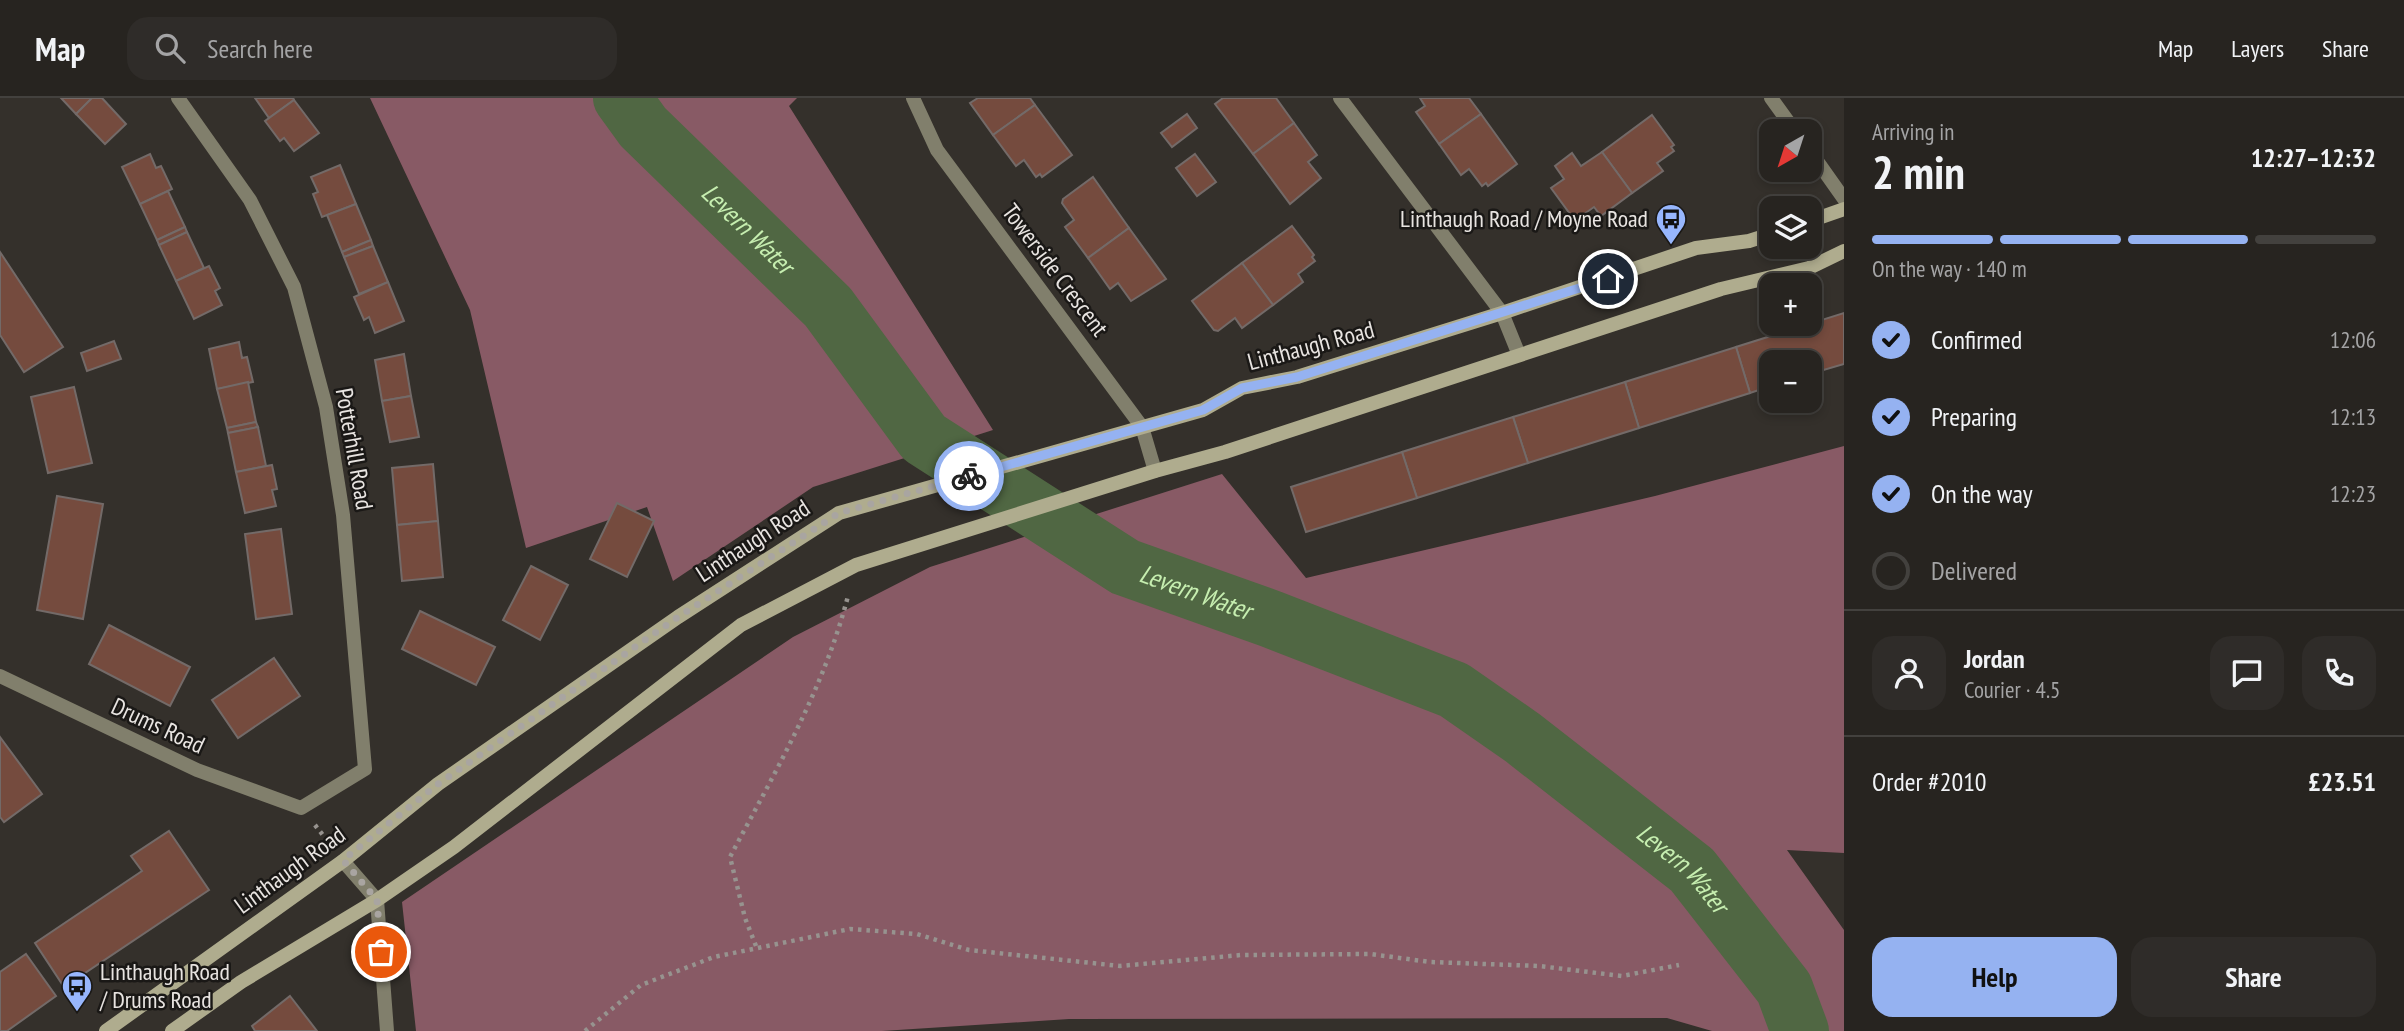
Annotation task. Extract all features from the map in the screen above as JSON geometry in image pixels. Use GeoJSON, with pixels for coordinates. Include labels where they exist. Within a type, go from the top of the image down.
{"type":"FeatureCollection","features":[{"type":"Feature","properties":{"kind":"street","name":"Potterhill Road"},"geometry":{"type":"LineString","coordinates":[[178,98],[250,200],[294,287],[327,407],[343,515],[365,769],[302,808]]}},
{"type":"Feature","properties":{"kind":"street","name":"Towerside Crescent"},"geometry":{"type":"LineString","coordinates":[[913,98],[937,150],[1142,426],[1155,471]]}},
{"type":"Feature","properties":{"kind":"street"},"geometry":{"type":"LineString","coordinates":[[1340,98],[1502,313],[1519,355]]}},
{"type":"Feature","properties":{"kind":"street"},"geometry":{"type":"LineString","coordinates":[[1772,98],[1787,119]]}},
{"type":"Feature","properties":{"kind":"street"},"geometry":{"type":"LineString","coordinates":[[1822,168],[1844,199]]}},
{"type":"Feature","properties":{"kind":"street"},"geometry":{"type":"LineString","coordinates":[[1822,217],[1844,209]]}},
{"type":"Feature","properties":{"kind":"street","name":"Linthaugh Road"},"geometry":{"type":"LineString","coordinates":[[106,1031],[343,860],[484,752],[678,617],[839,513],[1203,410],[1242,388],[1297,377],[1502,313],[1696,248],[1759,238]]}},
{"type":"Feature","properties":{"kind":"street"},"geometry":{"type":"LineString","coordinates":[[173,1031],[241,982],[377,900],[454,846],[741,625],[856,565],[1155,471],[1225,452],[1721,289],[1809,268],[1844,251]]}},
{"type":"Feature","properties":{"kind":"street","name":"Drums Road"},"geometry":{"type":"LineString","coordinates":[[0,676],[197,770],[302,808]]}},
{"type":"Feature","properties":{"kind":"street"},"geometry":{"type":"LineString","coordinates":[[343,860],[377,900],[387,1031]]}},
{"type":"Feature","properties":{"kind":"path"},"geometry":{"type":"LineString","coordinates":[[756,946],[745,918],[730,857],[800,723],[835,646],[856,565]]}},
{"type":"Feature","properties":{"kind":"path"},"geometry":{"type":"LineString","coordinates":[[302,808],[343,860]]}},
{"type":"Feature","properties":{"kind":"path"},"geometry":{"type":"LineString","coordinates":[[585,1031],[641,985],[714,957],[756,946],[782,945],[850,929],[917,934],[969,950],[1120,966],[1241,955],[1370,954],[1430,962],[1539,966],[1622,976],[1679,965]]}},
{"type":"Feature","properties":{"kind":"shaded area"},"geometry":{"type":"Polygon","coordinates":[[[370,98],[797,98],[789,106],[993,430],[813,487],[673,581],[647,507],[526,548],[470,310],[370,98]]]}},
{"type":"Feature","properties":{"kind":"shaded area"},"geometry":{"type":"Polygon","coordinates":[[[1844,446],[1844,853],[1787,850],[1844,930],[1844,1031],[1712,1031],[1667,1018],[1069,1019],[882,1031],[416,1031],[402,902],[793,637],[930,567],[1222,474],[1306,578],[1655,496],[1844,446]]]}},
{"type":"Feature","properties":{"kind":"building"},"geometry":{"type":"Polygon","coordinates":[[[61,98],[92,98],[76,114],[61,98]]]}},
{"type":"Feature","properties":{"kind":"building"},"geometry":{"type":"Polygon","coordinates":[[[92,98],[102,98],[126,124],[105,144],[76,114],[92,98]]]}},
{"type":"Feature","properties":{"kind":"building"},"geometry":{"type":"Polygon","coordinates":[[[255,98],[293,98],[294,100],[269,118],[255,98]]]}},
{"type":"Feature","properties":{"kind":"building"},"geometry":{"type":"Polygon","coordinates":[[[978,98],[1030,98],[1035,105],[993,135],[970,103],[978,98]]]}},
{"type":"Feature","properties":{"kind":"building"},"geometry":{"type":"Polygon","coordinates":[[[1223,98],[1276,98],[1294,123],[1253,154],[1215,104],[1223,98]]]}},
{"type":"Feature","properties":{"kind":"building"},"geometry":{"type":"Polygon","coordinates":[[[1420,98],[1469,98],[1481,114],[1439,144],[1416,112],[1425,106],[1420,98]]]}},
{"type":"Feature","properties":{"kind":"building"},"geometry":{"type":"Polygon","coordinates":[[[294,100],[319,133],[294,151],[284,138],[280,141],[265,121],[294,100]]]}},
{"type":"Feature","properties":{"kind":"building"},"geometry":{"type":"Polygon","coordinates":[[[1035,105],[1072,155],[1042,177],[1040,174],[1036,177],[1024,160],[1016,166],[993,135],[1035,105]]]}},
{"type":"Feature","properties":{"kind":"building"},"geometry":{"type":"Polygon","coordinates":[[[1187,114],[1197,128],[1172,147],[1161,133],[1187,114]]]}},
{"type":"Feature","properties":{"kind":"building"},"geometry":{"type":"Polygon","coordinates":[[[1481,114],[1517,164],[1488,186],[1486,183],[1482,186],[1469,169],[1461,175],[1439,144],[1481,114]]]}},
{"type":"Feature","properties":{"kind":"building"},"geometry":{"type":"Polygon","coordinates":[[[1652,115],[1674,145],[1671,147],[1674,151],[1657,163],[1663,171],[1632,193],[1602,152],[1652,115]]]}},
{"type":"Feature","properties":{"kind":"building"},"geometry":{"type":"Polygon","coordinates":[[[1294,123],[1317,155],[1308,162],[1321,178],[1290,204],[1253,154],[1294,123]]]}},
{"type":"Feature","properties":{"kind":"building"},"geometry":{"type":"Polygon","coordinates":[[[1602,152],[1632,193],[1601,216],[1594,207],[1577,219],[1573,218],[1551,188],[1564,179],[1555,166],[1572,153],[1581,166],[1602,152]]]}},
{"type":"Feature","properties":{"kind":"building"},"geometry":{"type":"Polygon","coordinates":[[[150,154],[156,168],[161,166],[172,189],[140,204],[122,167],[150,154]]]}},
{"type":"Feature","properties":{"kind":"building"},"geometry":{"type":"Polygon","coordinates":[[[1195,154],[1216,182],[1197,196],[1176,168],[1195,154]]]}},
{"type":"Feature","properties":{"kind":"building"},"geometry":{"type":"Polygon","coordinates":[[[340,165],[356,204],[322,217],[313,194],[318,192],[311,177],[340,165]]]}},
{"type":"Feature","properties":{"kind":"building"},"geometry":{"type":"Polygon","coordinates":[[[1093,177],[1129,228],[1088,258],[1065,227],[1074,220],[1062,203],[1063,199],[1093,177]]]}},
{"type":"Feature","properties":{"kind":"building"},"geometry":{"type":"Polygon","coordinates":[[[168,191],[185,227],[157,240],[140,204],[168,191]]]}},
{"type":"Feature","properties":{"kind":"building"},"geometry":{"type":"Polygon","coordinates":[[[356,204],[371,240],[342,252],[327,215],[356,204]]]}},
{"type":"Feature","properties":{"kind":"building"},"geometry":{"type":"Polygon","coordinates":[[[1292,226],[1314,255],[1312,257],[1315,261],[1298,274],[1303,282],[1273,305],[1242,263],[1292,226]]]}},
{"type":"Feature","properties":{"kind":"building"},"geometry":{"type":"Polygon","coordinates":[[[185,227],[187,232],[159,245],[157,240],[185,227]]]}},
{"type":"Feature","properties":{"kind":"building"},"geometry":{"type":"Polygon","coordinates":[[[1129,228],[1166,279],[1131,301],[1118,283],[1110,289],[1088,258],[1129,228]]]}},
{"type":"Feature","properties":{"kind":"building"},"geometry":{"type":"Polygon","coordinates":[[[187,232],[204,268],[176,281],[159,245],[187,232]]]}},
{"type":"Feature","properties":{"kind":"building"},"geometry":{"type":"Polygon","coordinates":[[[371,240],[373,246],[344,257],[342,252],[371,240]]]}},
{"type":"Feature","properties":{"kind":"building"},"geometry":{"type":"Polygon","coordinates":[[[373,246],[388,282],[359,294],[344,257],[373,246]]]}},
{"type":"Feature","properties":{"kind":"building"},"geometry":{"type":"Polygon","coordinates":[[[0,252],[63,347],[24,372],[0,335],[0,252]]]}},
{"type":"Feature","properties":{"kind":"building"},"geometry":{"type":"Polygon","coordinates":[[[1242,263],[1273,305],[1242,328],[1235,318],[1218,331],[1214,330],[1192,301],[1242,263]]]}},
{"type":"Feature","properties":{"kind":"building"},"geometry":{"type":"Polygon","coordinates":[[[209,266],[220,288],[215,291],[222,305],[194,319],[176,281],[209,266]]]}},
{"type":"Feature","properties":{"kind":"building"},"geometry":{"type":"Polygon","coordinates":[[[388,282],[404,321],[375,333],[369,317],[364,320],[354,297],[388,282]]]}},
{"type":"Feature","properties":{"kind":"building"},"geometry":{"type":"Polygon","coordinates":[[[1844,313],[1844,364],[1822,370],[1822,350],[1759,350],[1759,390],[1750,393],[1736,347],[1771,336],[1822,336],[1822,320],[1844,313]]]}},
{"type":"Feature","properties":{"kind":"building"},"geometry":{"type":"Polygon","coordinates":[[[114,341],[121,359],[87,371],[81,353],[114,341]]]}},
{"type":"Feature","properties":{"kind":"building"},"geometry":{"type":"Polygon","coordinates":[[[239,342],[242,358],[247,357],[253,382],[217,389],[209,349],[239,342]]]}},
{"type":"Feature","properties":{"kind":"building"},"geometry":{"type":"Polygon","coordinates":[[[1736,347],[1750,393],[1639,428],[1625,382],[1736,347]]]}},
{"type":"Feature","properties":{"kind":"building"},"geometry":{"type":"Polygon","coordinates":[[[404,354],[411,396],[382,401],[375,360],[404,354]]]}},
{"type":"Feature","properties":{"kind":"building"},"geometry":{"type":"Polygon","coordinates":[[[248,382],[256,422],[227,428],[217,389],[248,382]]]}},
{"type":"Feature","properties":{"kind":"building"},"geometry":{"type":"Polygon","coordinates":[[[1625,382],[1639,428],[1528,463],[1513,417],[1625,382]]]}},
{"type":"Feature","properties":{"kind":"building"},"geometry":{"type":"Polygon","coordinates":[[[74,387],[92,463],[48,473],[31,397],[74,387]]]}},
{"type":"Feature","properties":{"kind":"building"},"geometry":{"type":"Polygon","coordinates":[[[411,396],[419,437],[390,442],[382,401],[411,396]]]}},
{"type":"Feature","properties":{"kind":"building"},"geometry":{"type":"Polygon","coordinates":[[[1513,417],[1528,463],[1417,498],[1402,452],[1513,417]]]}},
{"type":"Feature","properties":{"kind":"building"},"geometry":{"type":"Polygon","coordinates":[[[256,422],[258,427],[228,433],[227,428],[256,422]]]}},
{"type":"Feature","properties":{"kind":"building"},"geometry":{"type":"Polygon","coordinates":[[[258,427],[266,466],[236,472],[228,433],[258,427]]]}},
{"type":"Feature","properties":{"kind":"building"},"geometry":{"type":"Polygon","coordinates":[[[1402,452],[1417,498],[1306,532],[1291,487],[1402,452]]]}},
{"type":"Feature","properties":{"kind":"building"},"geometry":{"type":"Polygon","coordinates":[[[433,464],[438,521],[397,525],[392,468],[433,464]]]}},
{"type":"Feature","properties":{"kind":"building"},"geometry":{"type":"Polygon","coordinates":[[[272,465],[277,489],[272,490],[276,506],[245,513],[236,472],[272,465]]]}},
{"type":"Feature","properties":{"kind":"building"},"geometry":{"type":"Polygon","coordinates":[[[57,496],[103,504],[83,619],[37,610],[57,496]]]}},
{"type":"Feature","properties":{"kind":"building"},"geometry":{"type":"Polygon","coordinates":[[[617,503],[654,521],[627,577],[590,559],[617,503]]]}},
{"type":"Feature","properties":{"kind":"building"},"geometry":{"type":"Polygon","coordinates":[[[438,521],[443,577],[402,581],[397,525],[438,521]]]}},
{"type":"Feature","properties":{"kind":"building"},"geometry":{"type":"Polygon","coordinates":[[[281,529],[292,614],[256,619],[245,534],[281,529]]]}},
{"type":"Feature","properties":{"kind":"building"},"geometry":{"type":"Polygon","coordinates":[[[531,566],[568,585],[540,640],[503,620],[531,566]]]}},
{"type":"Feature","properties":{"kind":"building"},"geometry":{"type":"Polygon","coordinates":[[[420,611],[495,647],[476,685],[402,649],[420,611]]]}},
{"type":"Feature","properties":{"kind":"building"},"geometry":{"type":"Polygon","coordinates":[[[109,625],[190,667],[170,706],[89,664],[109,625]]]}},
{"type":"Feature","properties":{"kind":"building"},"geometry":{"type":"Polygon","coordinates":[[[274,658],[300,696],[238,738],[212,700],[274,658]]]}},
{"type":"Feature","properties":{"kind":"building"},"geometry":{"type":"Polygon","coordinates":[[[0,737],[42,794],[4,822],[0,817],[0,737]]]}},
{"type":"Feature","properties":{"kind":"building"},"geometry":{"type":"Polygon","coordinates":[[[169,831],[209,890],[64,987],[35,943],[142,871],[131,856],[169,831]]]}},
{"type":"Feature","properties":{"kind":"building"},"geometry":{"type":"Polygon","coordinates":[[[26,954],[56,996],[7,1031],[0,1031],[0,972],[26,954]]]}},
{"type":"Feature","properties":{"kind":"building"},"geometry":{"type":"Polygon","coordinates":[[[290,996],[317,1031],[255,1031],[252,1026],[290,996]]]}},
{"type":"Feature","properties":{"kind":"waterway","name":"Levern Water"},"geometry":{"type":"LineString","coordinates":[[622,98],[643,127],[828,307],[924,438],[1125,567],[1271,619],[1454,690],[1523,738],[1692,870],[1784,988],[1800,1031]]}},
{"type":"Feature","properties":{"kind":"way so far"},"geometry":{"type":"LineString","coordinates":[[381,952],[377,900],[343,860],[438,784],[678,617],[839,513],[969,476]]}},
{"type":"Feature","properties":{"kind":"place","name":"Linthaugh Road / Moyne Road"},"geometry":{"type":"Point","coordinates":[1671,246]}},
{"type":"Feature","properties":{"kind":"place","name":"Linthaugh Road / Drums Road"},"geometry":{"type":"Point","coordinates":[77,1013]}},
{"type":"Feature","properties":{"kind":"route"},"geometry":{"type":"LineString","coordinates":[[969,476],[1203,410],[1242,388],[1297,377],[1608,279]]}}]}
